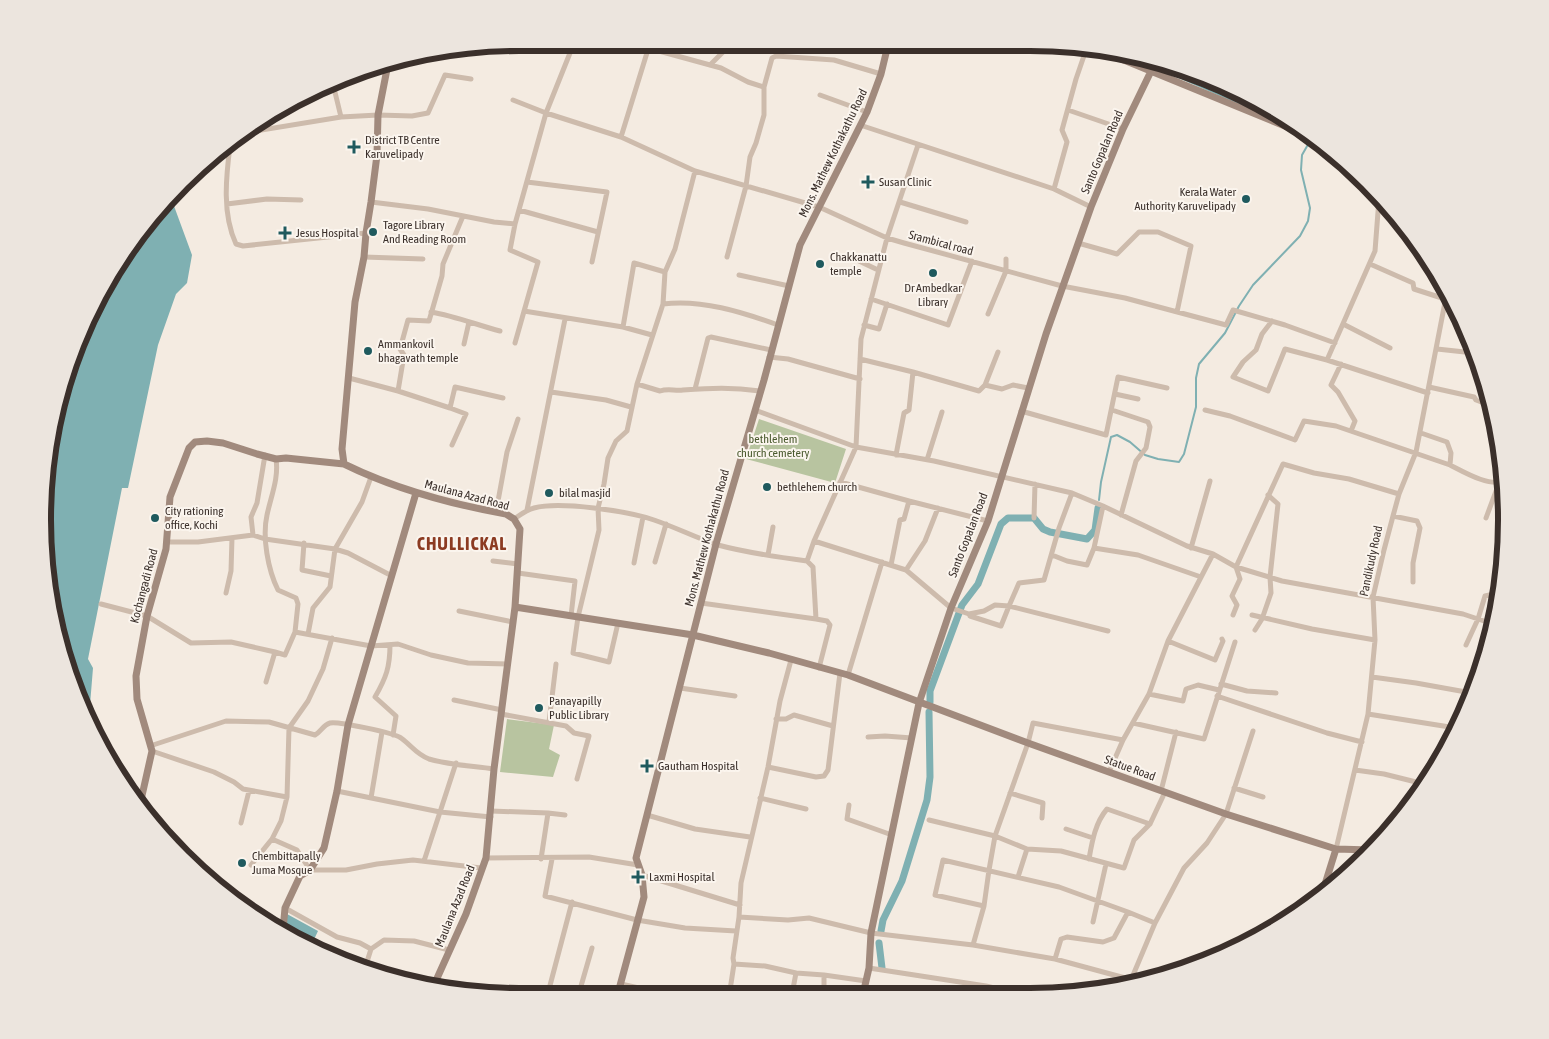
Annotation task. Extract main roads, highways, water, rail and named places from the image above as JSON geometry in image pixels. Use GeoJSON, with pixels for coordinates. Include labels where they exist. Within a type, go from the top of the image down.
{"type":"FeatureCollection","features":[{"type":"Feature","properties":{"kind":"water"},"geometry":{"type":"Polygon","coordinates":[[[1158,69],[1209,87],[1270,117],[1158,69]]]}},
{"type":"Feature","properties":{"kind":"water"},"geometry":{"type":"Polygon","coordinates":[[[174,203],[192,255],[187,283],[176,294],[158,345],[128,488],[122,488],[88,659],[93,668],[90,705],[67,641],[55,581],[51,520],[52,489],[60,428],[76,369],[100,312],[130,259],[174,203]]]}},
{"type":"Feature","properties":{"kind":"water"},"geometry":{"type":"Polygon","coordinates":[[[287,914],[318,931],[314,940],[286,925],[287,914]]]}},
{"type":"Feature","properties":{"kind":"waterway"},"geometry":{"type":"LineString","coordinates":[[1099,500],[1111,437],[1117,435],[1130,442],[1145,455],[1158,459],[1179,462],[1184,454],[1196,407],[1196,378],[1199,364],[1225,333],[1239,306],[1253,285],[1300,236],[1308,221],[1310,208],[1301,170],[1302,155],[1309,143]]}},
{"type":"Feature","properties":{"kind":"waterway"},"geometry":{"type":"LineString","coordinates":[[930,702],[930,691],[962,605],[978,584],[1001,524],[1008,518],[1034,518],[1043,529],[1050,532],[1087,539],[1095,530],[1098,508]]}},
{"type":"Feature","properties":{"kind":"waterway"},"geometry":{"type":"LineString","coordinates":[[881,931],[883,920],[902,881],[927,800],[930,777],[929,712]]}},
{"type":"Feature","properties":{"kind":"waterway"},"geometry":{"type":"LineString","coordinates":[[879,943],[882,968]]}},
{"type":"Feature","properties":{"kind":"place","name":"District TB Centre Karuvelipady"},"geometry":{"type":"Point","coordinates":[354,147]}},
{"type":"Feature","properties":{"kind":"place","name":"Susan Clinic"},"geometry":{"type":"Point","coordinates":[868,182]}},
{"type":"Feature","properties":{"kind":"place","name":"Kerala Water Authority Karuvelipady"},"geometry":{"type":"Point","coordinates":[1246,199]}},
{"type":"Feature","properties":{"kind":"place","name":"Tagore Library And Reading Room"},"geometry":{"type":"Point","coordinates":[373,232]}},
{"type":"Feature","properties":{"kind":"place","name":"Jesus Hospital"},"geometry":{"type":"Point","coordinates":[285,233]}},
{"type":"Feature","properties":{"kind":"place","name":"Chakkanattu temple"},"geometry":{"type":"Point","coordinates":[820,264]}},
{"type":"Feature","properties":{"kind":"place","name":"Dr Ambedkar Library"},"geometry":{"type":"Point","coordinates":[933,273]}},
{"type":"Feature","properties":{"kind":"place","name":"Ammankovil bhagavath temple"},"geometry":{"type":"Point","coordinates":[368,351]}},
{"type":"Feature","properties":{"kind":"place","name":"bethlehem church"},"geometry":{"type":"Point","coordinates":[767,487]}},
{"type":"Feature","properties":{"kind":"place","name":"bilal masjid"},"geometry":{"type":"Point","coordinates":[549,493]}},
{"type":"Feature","properties":{"kind":"place","name":"City rationing office, Kochi"},"geometry":{"type":"Point","coordinates":[155,518]}},
{"type":"Feature","properties":{"kind":"place","name":"Panayapilly Public Library"},"geometry":{"type":"Point","coordinates":[539,708]}},
{"type":"Feature","properties":{"kind":"place","name":"Gautham Hospital"},"geometry":{"type":"Point","coordinates":[647,766]}},
{"type":"Feature","properties":{"kind":"place","name":"Chembittapally Juma Mosque"},"geometry":{"type":"Point","coordinates":[242,863]}},
{"type":"Feature","properties":{"kind":"place","name":"Laxmi Hospital"},"geometry":{"type":"Point","coordinates":[638,877]}},
{"type":"Feature","properties":{"kind":"district","name":"CHULLICKAL"},"geometry":{"type":"Point","coordinates":[462,544]}},
{"type":"Feature","properties":{"kind":"park label","name":"bethlehem church cemetery"},"geometry":{"type":"Point","coordinates":[773,446]}}]}
